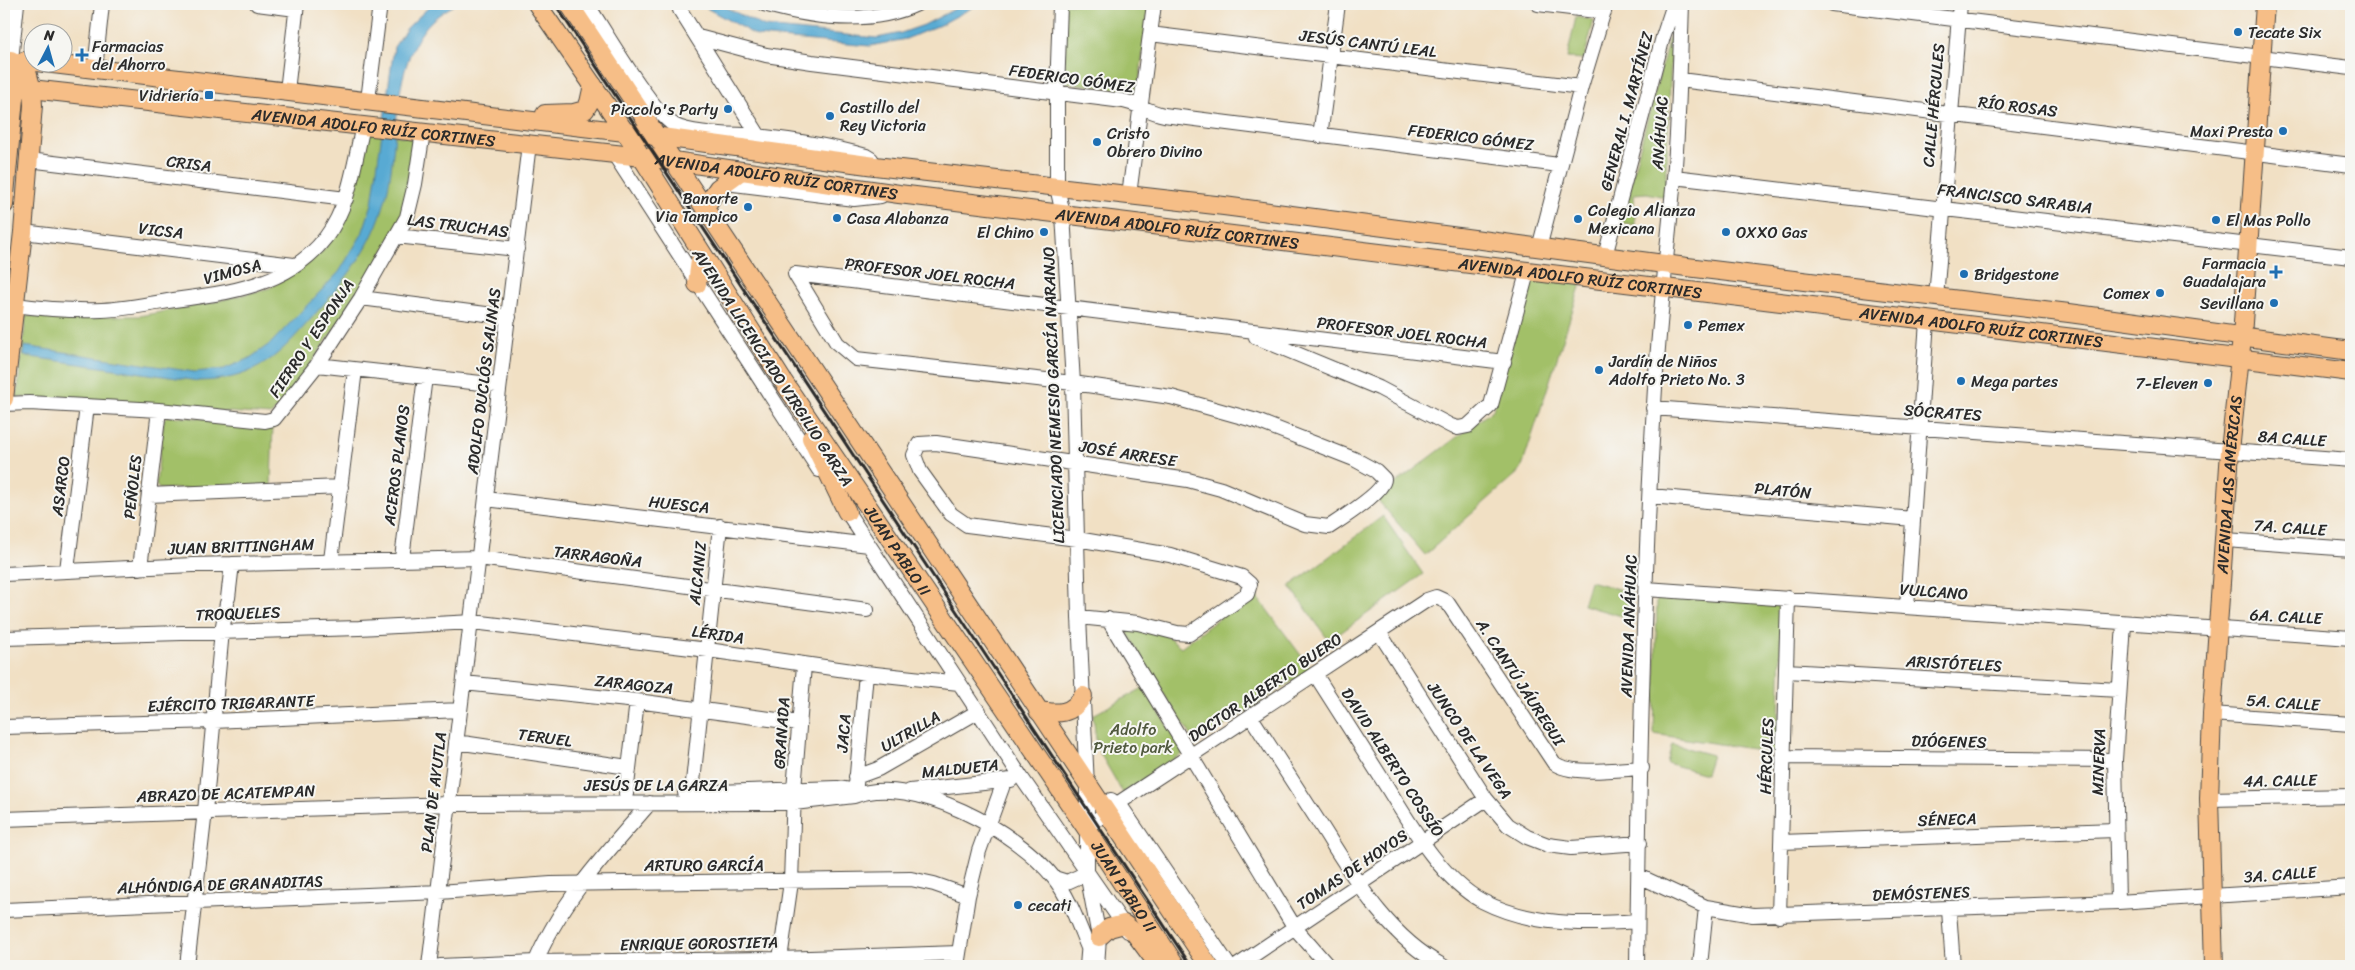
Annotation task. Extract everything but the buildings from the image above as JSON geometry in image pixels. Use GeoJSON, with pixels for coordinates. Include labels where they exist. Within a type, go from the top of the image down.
{"type":"FeatureCollection","features":[{"type":"Feature","properties":{"kind":"main road","name":"JUAN PABLO II"},"geometry":{"type":"LineString","coordinates":[[537,4],[625,132],[783,381],[1086,828],[1176,966]]}},
{"type":"Feature","properties":{"kind":"main road","name":"JUAN PABLO II"},"geometry":{"type":"LineString","coordinates":[[569,4],[660,136],[1087,786],[1111,808],[1209,966]]}},
{"type":"Feature","properties":{"kind":"main road","name":"AVENIDA LAS AMÉRICAS"},"geometry":{"type":"LineString","coordinates":[[2214,966],[2209,799],[2212,714],[2220,630],[2230,451],[2242,337],[2265,4]]}},
{"type":"Feature","properties":{"kind":"main road","name":"AVENIDA ADOLFO RUÍZ CORTINES"},"geometry":{"type":"LineString","coordinates":[[20,58],[95,69],[660,136],[875,166],[1129,195],[1665,264],[2069,313],[2351,351]]}},
{"type":"Feature","properties":{"kind":"main road"},"geometry":{"type":"LineString","coordinates":[[4,205],[6,158],[20,58]]}},
{"type":"Feature","properties":{"kind":"main road"},"geometry":{"type":"LineString","coordinates":[[483,116],[574,113],[585,110],[593,85]]}},
{"type":"Feature","properties":{"kind":"main road","name":"AVENIDA ADOLFO RUÍZ CORTINES"},"geometry":{"type":"LineString","coordinates":[[17,88],[675,161],[733,176],[899,194],[1527,273],[2351,372]]}},
{"type":"Feature","properties":{"kind":"main road"},"geometry":{"type":"LineString","coordinates":[[4,399],[23,232],[29,160],[17,88]]}},
{"type":"Feature","properties":{"kind":"main road"},"geometry":{"type":"LineString","coordinates":[[706,207],[718,188],[733,176]]}},
{"type":"Feature","properties":{"kind":"main road"},"geometry":{"type":"LineString","coordinates":[[697,284],[701,253]]}},
{"type":"Feature","properties":{"kind":"main road"},"geometry":{"type":"LineString","coordinates":[[783,381],[847,512]]}},
{"type":"Feature","properties":{"kind":"main road"},"geometry":{"type":"LineString","coordinates":[[1038,711],[1065,713],[1078,704],[1083,696]]}},
{"type":"Feature","properties":{"kind":"main road"},"geometry":{"type":"LineString","coordinates":[[1094,944],[1109,928],[1124,924],[1132,930],[1159,966]]}},
{"type":"Feature","properties":{"kind":"street"},"geometry":{"type":"LineString","coordinates":[[17,4],[20,58]]}},
{"type":"Feature","properties":{"kind":"street"},"geometry":{"type":"LineString","coordinates":[[95,69],[102,4]]}},
{"type":"Feature","properties":{"kind":"street"},"geometry":{"type":"LineString","coordinates":[[257,4],[296,6],[286,91]]}},
{"type":"Feature","properties":{"kind":"street"},"geometry":{"type":"LineString","coordinates":[[368,100],[380,4]]}},
{"type":"Feature","properties":{"kind":"street"},"geometry":{"type":"LineString","coordinates":[[587,4],[656,108],[674,125],[700,131],[759,136],[852,152],[871,159],[875,166]]}},
{"type":"Feature","properties":{"kind":"street"},"geometry":{"type":"LineString","coordinates":[[764,4],[810,14],[842,18],[873,17],[917,4]]}},
{"type":"Feature","properties":{"kind":"street","name":"LICENCIADO NEMESIO GARCÍA NARANJO"},"geometry":{"type":"LineString","coordinates":[[1060,4],[1057,93],[1057,187],[1062,214],[1069,309],[1079,617],[1087,786],[1087,873],[1092,906],[1094,944]]}},
{"type":"Feature","properties":{"kind":"street"},"geometry":{"type":"LineString","coordinates":[[1129,195],[1154,4]]}},
{"type":"Feature","properties":{"kind":"street"},"geometry":{"type":"LineString","coordinates":[[1320,136],[1338,4]]}},
{"type":"Feature","properties":{"kind":"street"},"geometry":{"type":"LineString","coordinates":[[1538,4],[1605,8],[1580,87],[1539,248]]}},
{"type":"Feature","properties":{"kind":"street","name":"GENERAL I. MARTÍNEZ"},"geometry":{"type":"LineString","coordinates":[[1605,256],[1663,37],[1674,4]]}},
{"type":"Feature","properties":{"kind":"street","name":"ANÁHUAC"},"geometry":{"type":"LineString","coordinates":[[1663,288],[1674,177],[1680,80],[1682,4]]}},
{"type":"Feature","properties":{"kind":"street"},"geometry":{"type":"LineString","coordinates":[[1832,4],[2351,68]]}},
{"type":"Feature","properties":{"kind":"street","name":"CALLE HÉRCULES"},"geometry":{"type":"LineString","coordinates":[[1936,298],[1960,4]]}},
{"type":"Feature","properties":{"kind":"street"},"geometry":{"type":"LineString","coordinates":[[680,10],[759,136]]}},
{"type":"Feature","properties":{"kind":"street","name":"JESÚS CANTÚ LEAL"},"geometry":{"type":"LineString","coordinates":[[1150,34],[1580,87]]}},
{"type":"Feature","properties":{"kind":"street","name":"FEDERICO GÓMEZ"},"geometry":{"type":"LineString","coordinates":[[698,37],[766,55],[1140,105],[1150,112],[1164,115],[1560,165]]}},
{"type":"Feature","properties":{"kind":"street","name":"RÍO ROSAS"},"geometry":{"type":"LineString","coordinates":[[1680,80],[2351,165]]}},
{"type":"Feature","properties":{"kind":"street","name":"VIMOSA"},"geometry":{"type":"LineString","coordinates":[[15,305],[55,310],[103,310],[222,295],[254,286],[294,265],[326,236],[338,218],[346,199],[363,126]]}},
{"type":"Feature","properties":{"kind":"street","name":"FIERRO Y ESPONJA"},"geometry":{"type":"LineString","coordinates":[[4,404],[159,410],[265,421],[274,419],[317,365],[361,298],[396,236],[411,202],[423,132]]}},
{"type":"Feature","properties":{"kind":"street","name":"ADOLFO DUCLÓS SALINAS"},"geometry":{"type":"LineString","coordinates":[[472,622],[529,144]]}},
{"type":"Feature","properties":{"kind":"street","name":"AVENIDA LICENCIADO VIRGILIO GARZA"},"geometry":{"type":"LineString","coordinates":[[614,154],[958,682],[1021,777],[1124,924],[1148,966]]}},
{"type":"Feature","properties":{"kind":"street","name":"CRISA"},"geometry":{"type":"LineString","coordinates":[[29,160],[346,199]]}},
{"type":"Feature","properties":{"kind":"street","name":"FRANCISCO SARABIA"},"geometry":{"type":"LineString","coordinates":[[1674,177],[2351,256]]}},
{"type":"Feature","properties":{"kind":"street","name":"VICSA"},"geometry":{"type":"LineString","coordinates":[[23,232],[294,265]]}},
{"type":"Feature","properties":{"kind":"street","name":"LAS TRUCHAS"},"geometry":{"type":"LineString","coordinates":[[396,236],[517,249]]}},
{"type":"Feature","properties":{"kind":"street"},"geometry":{"type":"LineString","coordinates":[[1504,362],[1527,273]]}},
{"type":"Feature","properties":{"kind":"street","name":"PROFESOR JOEL ROCHA"},"geometry":{"type":"LineString","coordinates":[[1072,383],[856,358],[837,343],[795,274],[1504,362],[1491,405],[1468,426],[1458,428],[1379,388],[1239,330]]}},
{"type":"Feature","properties":{"kind":"street","name":"AVENIDA ANÁHUAC"},"geometry":{"type":"LineString","coordinates":[[1637,966],[1646,589],[1653,408],[1663,288]]}},
{"type":"Feature","properties":{"kind":"street"},"geometry":{"type":"LineString","coordinates":[[361,298],[509,317]]}},
{"type":"Feature","properties":{"kind":"street"},"geometry":{"type":"LineString","coordinates":[[1907,607],[1927,321]]}},
{"type":"Feature","properties":{"kind":"street"},"geometry":{"type":"LineString","coordinates":[[317,365],[500,385]]}},
{"type":"Feature","properties":{"kind":"street"},"geometry":{"type":"LineString","coordinates":[[331,560],[355,370]]}},
{"type":"Feature","properties":{"kind":"street","name":"ACEROS PLANOS"},"geometry":{"type":"LineString","coordinates":[[402,558],[425,377]]}},
{"type":"Feature","properties":{"kind":"street","name":"JOSÉ ARRESE"},"geometry":{"type":"LineString","coordinates":[[1072,383],[1171,398],[1257,421],[1354,459],[1376,471],[1384,478],[1384,483],[1376,492],[1329,528],[1305,524],[1247,499],[1204,484],[1074,462],[936,443],[919,444],[915,448],[916,462],[920,471],[951,514],[962,523],[1077,539]]}},
{"type":"Feature","properties":{"kind":"street","name":"ASARCO"},"geometry":{"type":"LineString","coordinates":[[67,570],[87,406]]}},
{"type":"Feature","properties":{"kind":"street","name":"SÓCRATES"},"geometry":{"type":"LineString","coordinates":[[1653,408],[2230,451]]}},
{"type":"Feature","properties":{"kind":"street","name":"PEÑOLES"},"geometry":{"type":"LineString","coordinates":[[140,568],[159,410]]}},
{"type":"Feature","properties":{"kind":"street","name":"8A CALLE"},"geometry":{"type":"LineString","coordinates":[[2230,451],[2351,460]]}},
{"type":"Feature","properties":{"kind":"street"},"geometry":{"type":"LineString","coordinates":[[149,495],[341,487]]}},
{"type":"Feature","properties":{"kind":"street","name":"PLATÓN"},"geometry":{"type":"LineString","coordinates":[[1650,496],[1913,519]]}},
{"type":"Feature","properties":{"kind":"street","name":"HUESCA"},"geometry":{"type":"LineString","coordinates":[[486,499],[869,545]]}},
{"type":"Feature","properties":{"kind":"street","name":"ALCANIZ"},"geometry":{"type":"LineString","coordinates":[[691,797],[720,526]]}},
{"type":"Feature","properties":{"kind":"street"},"geometry":{"type":"LineString","coordinates":[[1077,539],[1170,555],[1242,577],[1250,584],[1247,594],[1189,634],[1108,619],[1079,617]]}},
{"type":"Feature","properties":{"kind":"street","name":"7A. CALLE"},"geometry":{"type":"LineString","coordinates":[[2226,540],[2351,549]]}},
{"type":"Feature","properties":{"kind":"street","name":"JUAN BRITTINGHAM"},"geometry":{"type":"LineString","coordinates":[[4,574],[331,560],[479,558]]}},
{"type":"Feature","properties":{"kind":"street","name":"TARRAGOÑA"},"geometry":{"type":"LineString","coordinates":[[479,558],[867,610]]}},
{"type":"Feature","properties":{"kind":"street"},"geometry":{"type":"LineString","coordinates":[[187,966],[205,811],[222,631],[232,564]]}},
{"type":"Feature","properties":{"kind":"street","name":"VULCANO"},"geometry":{"type":"LineString","coordinates":[[1646,589],[2220,630]]}},
{"type":"Feature","properties":{"kind":"street","name":"DOCTOR ALBERTO BUERO"},"geometry":{"type":"LineString","coordinates":[[1086,828],[1111,808],[1427,600],[1440,597]]}},
{"type":"Feature","properties":{"kind":"street","name":"A. CANTÚ JÁUREGUI"},"geometry":{"type":"LineString","coordinates":[[1440,597],[1447,602],[1554,763],[1560,768],[1574,770],[1642,768]]}},
{"type":"Feature","properties":{"kind":"street","name":"HÉRCULES"},"geometry":{"type":"LineString","coordinates":[[1779,916],[1788,598]]}},
{"type":"Feature","properties":{"kind":"street"},"geometry":{"type":"LineString","coordinates":[[1108,619],[1295,928],[1328,966]]}},
{"type":"Feature","properties":{"kind":"street","name":"LÉRIDA"},"geometry":{"type":"LineString","coordinates":[[472,622],[708,650],[866,673],[958,682]]}},
{"type":"Feature","properties":{"kind":"street","name":"TROQUELES"},"geometry":{"type":"LineString","coordinates":[[4,638],[443,625],[472,622]]}},
{"type":"Feature","properties":{"kind":"street","name":"PLAN DE AYUTLA"},"geometry":{"type":"LineString","coordinates":[[429,966],[472,622]]}},
{"type":"Feature","properties":{"kind":"street","name":"MINERVA"},"geometry":{"type":"LineString","coordinates":[[2118,902],[2114,830],[2115,760],[2124,624]]}},
{"type":"Feature","properties":{"kind":"street","name":"6A. CALLE"},"geometry":{"type":"LineString","coordinates":[[2220,630],[2351,638]]}},
{"type":"Feature","properties":{"kind":"street","name":"JUNCO DE LA VEGA"},"geometry":{"type":"LineString","coordinates":[[1379,632],[1486,800],[1508,825],[1527,837],[1548,844],[1571,848],[1640,843]]}},
{"type":"Feature","properties":{"kind":"street","name":"GRANADA"},"geometry":{"type":"LineString","coordinates":[[780,963],[791,882],[794,796],[804,665]]}},
{"type":"Feature","properties":{"kind":"street","name":"ARISTÓTELES"},"geometry":{"type":"LineString","coordinates":[[1786,670],[2119,690]]}},
{"type":"Feature","properties":{"kind":"street","name":"JACA"},"geometry":{"type":"LineString","coordinates":[[857,789],[866,673]]}},
{"type":"Feature","properties":{"kind":"street","name":"DAVID ALBERTO COSSÍO"},"geometry":{"type":"LineString","coordinates":[[1315,674],[1422,843],[1457,882],[1481,900],[1510,913],[1537,920],[1595,924],[1638,921]]}},
{"type":"Feature","properties":{"kind":"street","name":"ZARAGOZA"},"geometry":{"type":"LineString","coordinates":[[464,683],[636,701],[799,723]]}},
{"type":"Feature","properties":{"kind":"street"},"geometry":{"type":"LineString","coordinates":[[626,794],[636,701]]}},
{"type":"Feature","properties":{"kind":"street","name":"EJÉRCITO TRIGARANTE"},"geometry":{"type":"LineString","coordinates":[[4,727],[214,722],[460,710]]}},
{"type":"Feature","properties":{"kind":"street","name":"ULTRILLA"},"geometry":{"type":"LineString","coordinates":[[857,789],[878,769],[979,711]]}},
{"type":"Feature","properties":{"kind":"street","name":"5A. CALLE"},"geometry":{"type":"LineString","coordinates":[[2212,714],[2351,724]]}},
{"type":"Feature","properties":{"kind":"street"},"geometry":{"type":"LineString","coordinates":[[1251,717],[1359,885],[1396,931],[1417,950],[1443,966]]}},
{"type":"Feature","properties":{"kind":"street","name":"TERUEL"},"geometry":{"type":"LineString","coordinates":[[456,742],[628,767]]}},
{"type":"Feature","properties":{"kind":"street","name":"DIÓGENES"},"geometry":{"type":"LineString","coordinates":[[1783,757],[2115,760]]}},
{"type":"Feature","properties":{"kind":"street","name":"MALDUETA"},"geometry":{"type":"LineString","coordinates":[[902,792],[1004,782],[1021,777]]}},
{"type":"Feature","properties":{"kind":"street"},"geometry":{"type":"LineString","coordinates":[[958,960],[968,896],[978,851],[990,824],[1004,782]]}},
{"type":"Feature","properties":{"kind":"street","name":"JESÚS DE LA GARZA"},"geometry":{"type":"LineString","coordinates":[[449,801],[626,794],[691,797],[794,796],[857,789],[902,792],[957,808],[990,824],[1020,845],[1054,878],[1094,944]]}},
{"type":"Feature","properties":{"kind":"street","name":"4A. CALLE"},"geometry":{"type":"LineString","coordinates":[[2209,799],[2351,796]]}},
{"type":"Feature","properties":{"kind":"street","name":"JESÚS DE LA GARZA"},"geometry":{"type":"LineString","coordinates":[[449,801],[650,803],[691,797]]}},
{"type":"Feature","properties":{"kind":"street","name":"TOMAS DE HOYOS"},"geometry":{"type":"LineString","coordinates":[[1238,966],[1486,800]]}},
{"type":"Feature","properties":{"kind":"street","name":"ABRAZO DE ACATEMPAN"},"geometry":{"type":"LineString","coordinates":[[4,819],[449,801]]}},
{"type":"Feature","properties":{"kind":"street"},"geometry":{"type":"LineString","coordinates":[[535,964],[580,883],[650,803]]}},
{"type":"Feature","properties":{"kind":"street"},"geometry":{"type":"LineString","coordinates":[[1111,808],[1122,808],[1228,966]]}},
{"type":"Feature","properties":{"kind":"street","name":"SÉNECA"},"geometry":{"type":"LineString","coordinates":[[1781,842],[2114,830]]}},
{"type":"Feature","properties":{"kind":"street"},"geometry":{"type":"LineString","coordinates":[[1054,878],[1067,882],[1087,873]]}},
{"type":"Feature","properties":{"kind":"street","name":"DEMÓSTENES"},"geometry":{"type":"LineString","coordinates":[[1639,876],[1706,907],[1753,915],[1779,916],[1949,910],[2211,896]]}},
{"type":"Feature","properties":{"kind":"street","name":"ARTURO GARCÍA"},"geometry":{"type":"LineString","coordinates":[[439,892],[580,883],[791,882],[911,879],[934,884],[968,896]]}},
{"type":"Feature","properties":{"kind":"street","name":"3A. CALLE"},"geometry":{"type":"LineString","coordinates":[[2211,896],[2351,887]]}},
{"type":"Feature","properties":{"kind":"street","name":"ALHÓNDIGA DE GRANADITAS"},"geometry":{"type":"LineString","coordinates":[[4,910],[195,904],[439,892]]}},
{"type":"Feature","properties":{"kind":"street"},"geometry":{"type":"LineString","coordinates":[[1700,966],[1706,907]]}},
{"type":"Feature","properties":{"kind":"street"},"geometry":{"type":"LineString","coordinates":[[1949,910],[1953,966]]}},
{"type":"Feature","properties":{"kind":"street"},"geometry":{"type":"LineString","coordinates":[[1088,966],[1094,944]]}},
{"type":"Feature","properties":{"kind":"street"},"geometry":{"type":"LineString","coordinates":[[1094,944],[1098,966]]}},
{"type":"Feature","properties":{"kind":"street","name":"ENRIQUE GOROSTIETA"},"geometry":{"type":"LineString","coordinates":[[440,966],[958,960]]}},
{"type":"Feature","properties":{"kind":"green space"},"geometry":{"type":"Polygon","coordinates":[[[1065,4],[1149,4],[1138,92],[1064,82],[1065,4]]]}},
{"type":"Feature","properties":{"kind":"green space"},"geometry":{"type":"Polygon","coordinates":[[[1576,17],[1594,20],[1584,59],[1567,58],[1576,17]]]}},
{"type":"Feature","properties":{"kind":"green space"},"geometry":{"type":"Polygon","coordinates":[[[1669,38],[1672,38],[1665,197],[1647,193],[1634,194],[1635,225],[1620,222],[1669,38]]]}},
{"type":"Feature","properties":{"kind":"green space"},"geometry":{"type":"Polygon","coordinates":[[[363,132],[419,138],[409,202],[376,267],[300,380],[271,415],[17,397],[26,316],[139,316],[210,303],[270,288],[324,250],[347,212],[363,132]]]}},
{"type":"Feature","properties":{"kind":"green space"},"geometry":{"type":"Polygon","coordinates":[[[1532,275],[1581,284],[1521,470],[1425,555],[1376,498],[1493,410],[1532,275]]]}},
{"type":"Feature","properties":{"kind":"green space"},"geometry":{"type":"Polygon","coordinates":[[[167,416],[273,423],[271,486],[159,489],[156,485],[164,419],[167,416]]]}},
{"type":"Feature","properties":{"kind":"green space"},"geometry":{"type":"Polygon","coordinates":[[[1383,516],[1423,574],[1329,641],[1290,586],[1383,516]]]}},
{"type":"Feature","properties":{"kind":"green space"},"geometry":{"type":"Polygon","coordinates":[[[1590,581],[1632,593],[1625,617],[1583,605],[1590,581]]]}},
{"type":"Feature","properties":{"kind":"green space"},"geometry":{"type":"Polygon","coordinates":[[[1254,592],[1311,669],[1201,741],[1193,738],[1151,675],[1124,626],[1166,635],[1181,647],[1254,592]]]}},
{"type":"Feature","properties":{"kind":"green space"},"geometry":{"type":"Polygon","coordinates":[[[1663,594],[1779,603],[1782,606],[1778,753],[1654,734],[1657,600],[1663,594]]]}},
{"type":"Feature","properties":{"kind":"green space","name":"Adolfo Prieto park"},"geometry":{"type":"Polygon","coordinates":[[[1143,688],[1185,752],[1123,793],[1097,748],[1093,715],[1143,688]]]}},
{"type":"Feature","properties":{"kind":"green space"},"geometry":{"type":"Polygon","coordinates":[[[1672,744],[1712,755],[1706,774],[1667,763],[1672,744]]]}},
{"type":"Feature","properties":{"kind":"water"},"geometry":{"type":"Polygon","coordinates":[[[432,4],[456,4],[429,23],[414,46],[406,67],[400,90],[388,186],[377,225],[370,241],[343,282],[285,347],[273,357],[248,372],[234,377],[198,381],[24,356],[24,346],[195,372],[224,369],[250,358],[271,343],[339,272],[362,234],[372,204],[394,47],[407,28],[432,4]]]}},
{"type":"Feature","properties":{"kind":"water"},"geometry":{"type":"Polygon","coordinates":[[[699,4],[719,4],[765,27],[877,38],[901,33],[924,25],[964,4],[979,4],[940,25],[906,39],[870,46],[757,36],[699,4]]]}},
{"type":"Feature","properties":{"kind":"railway"},"geometry":{"type":"LineString","coordinates":[[555,4],[1191,966]]}},
{"type":"Feature","properties":{"kind":"place","name":"Tecate Six"},"geometry":{"type":"Point","coordinates":[2238,32]}},
{"type":"Feature","properties":{"kind":"place","name":"Farmacias del Ahorro"},"geometry":{"type":"Point","coordinates":[82,55]}},
{"type":"Feature","properties":{"kind":"place","name":"Vidriería"},"geometry":{"type":"Point","coordinates":[209,95]}},
{"type":"Feature","properties":{"kind":"place","name":"Piccolo's Party"},"geometry":{"type":"Point","coordinates":[728,109]}},
{"type":"Feature","properties":{"kind":"place","name":"Castillo del Rey Victoria"},"geometry":{"type":"Point","coordinates":[830,116]}},
{"type":"Feature","properties":{"kind":"place","name":"Maxi Presta"},"geometry":{"type":"Point","coordinates":[2283,131]}},
{"type":"Feature","properties":{"kind":"place","name":"Cristo Obrero Divino"},"geometry":{"type":"Point","coordinates":[1097,142]}},
{"type":"Feature","properties":{"kind":"place","name":"Banorte Via Tampico"},"geometry":{"type":"Point","coordinates":[748,207]}},
{"type":"Feature","properties":{"kind":"place","name":"Casa Alabanza"},"geometry":{"type":"Point","coordinates":[837,218]}},
{"type":"Feature","properties":{"kind":"place","name":"Colegio Alianza Mexicana"},"geometry":{"type":"Point","coordinates":[1578,219]}},
{"type":"Feature","properties":{"kind":"place","name":"El Mas Pollo"},"geometry":{"type":"Point","coordinates":[2216,220]}},
{"type":"Feature","properties":{"kind":"place","name":"El Chino"},"geometry":{"type":"Point","coordinates":[1044,232]}},
{"type":"Feature","properties":{"kind":"place","name":"OXXO Gas"},"geometry":{"type":"Point","coordinates":[1726,232]}},
{"type":"Feature","properties":{"kind":"place","name":"Farmacia Guadalajara"},"geometry":{"type":"Point","coordinates":[2276,272]}},
{"type":"Feature","properties":{"kind":"place","name":"Bridgestone"},"geometry":{"type":"Point","coordinates":[1964,274]}},
{"type":"Feature","properties":{"kind":"place","name":"Comex"},"geometry":{"type":"Point","coordinates":[2160,293]}},
{"type":"Feature","properties":{"kind":"place","name":"Sevillana"},"geometry":{"type":"Point","coordinates":[2274,303]}},
{"type":"Feature","properties":{"kind":"place","name":"Pemex"},"geometry":{"type":"Point","coordinates":[1688,325]}},
{"type":"Feature","properties":{"kind":"place","name":"Jardín de Niños Adolfo Prieto No. 3"},"geometry":{"type":"Point","coordinates":[1599,370]}},
{"type":"Feature","properties":{"kind":"place","name":"Mega partes"},"geometry":{"type":"Point","coordinates":[1961,381]}},
{"type":"Feature","properties":{"kind":"place","name":"7-Eleven"},"geometry":{"type":"Point","coordinates":[2208,383]}},
{"type":"Feature","properties":{"kind":"place","name":"cecati"},"geometry":{"type":"Point","coordinates":[1018,905]}}]}
